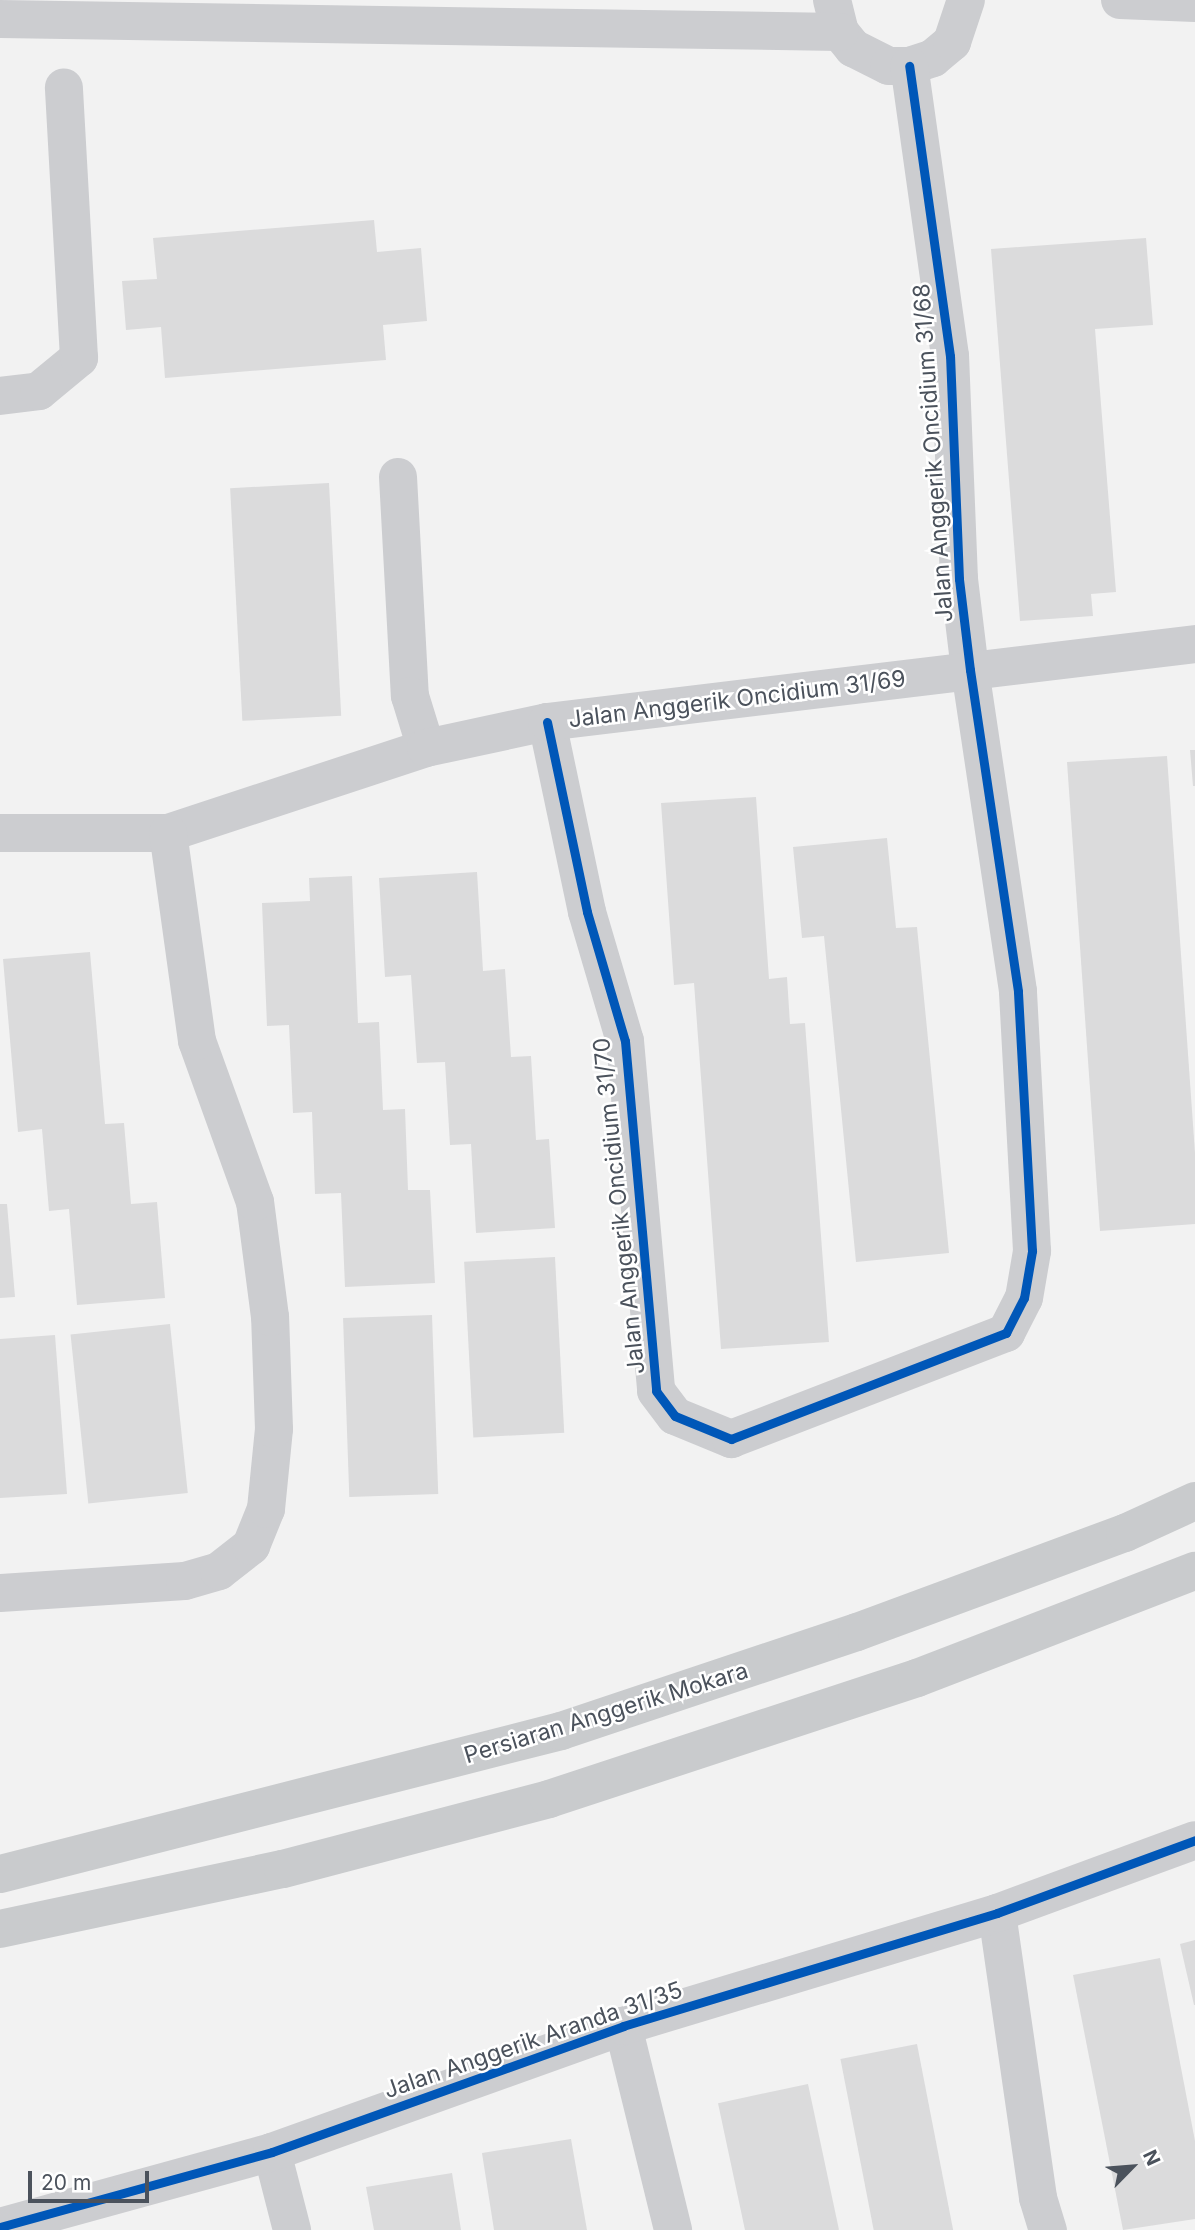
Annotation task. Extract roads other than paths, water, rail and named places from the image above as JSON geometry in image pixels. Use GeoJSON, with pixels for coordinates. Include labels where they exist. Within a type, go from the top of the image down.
{"type":"FeatureCollection","features":[{"type":"Feature","properties":{"kind":"main road","name":"Persiaran Anggerik Mokara"},"geometry":{"type":"LineString","coordinates":[[0,1874],[561,1731],[857,1632],[1195,1501]]}},
{"type":"Feature","properties":{"kind":"main road"},"geometry":{"type":"LineString","coordinates":[[0,1929],[283,1869],[549,1799],[918,1678],[1195,1571]]}},
{"type":"Feature","properties":{"kind":"street"},"geometry":{"type":"LineString","coordinates":[[0,19],[836,16],[870,60],[909,66],[933,58],[952,42],[966,0]]}},
{"type":"Feature","properties":{"kind":"street"},"geometry":{"type":"LineString","coordinates":[[1120,0],[1195,3]]}},
{"type":"Feature","properties":{"kind":"street","name":"Jalan Anggerik Oncidium 31/68"},"geometry":{"type":"LineString","coordinates":[[909,66],[950,356],[960,579],[970,670]]}},
{"type":"Feature","properties":{"kind":"street"},"geometry":{"type":"LineString","coordinates":[[0,396],[38,391],[79,358],[64,87]]}},
{"type":"Feature","properties":{"kind":"street"},"geometry":{"type":"LineString","coordinates":[[398,477],[410,696],[426,748]]}},
{"type":"Feature","properties":{"kind":"street","name":"Jalan Anggerik Oncidium 31/69"},"geometry":{"type":"LineString","coordinates":[[0,833],[168,833],[426,748],[547,722],[1195,645]]}},
{"type":"Feature","properties":{"kind":"street","name":"Jalan Anggerik Oncidium 31/70"},"geometry":{"type":"LineString","coordinates":[[547,722],[587,912],[625,1041],[656,1391],[675,1416],[731,1439],[1006,1333],[1024,1298],[1032,1251],[1018,991],[970,670]]}},
{"type":"Feature","properties":{"kind":"street"},"geometry":{"type":"LineString","coordinates":[[0,1593],[185,1581],[219,1571],[251,1546],[265,1509],[274,1429],[271,1330],[255,1202],[197,1041],[168,833]]}},
{"type":"Feature","properties":{"kind":"street","name":"Jalan Anggerik Aranda 31/35"},"geometry":{"type":"LineString","coordinates":[[0,2227],[272,2151],[623,2026],[997,1913],[1195,1840]]}},
{"type":"Feature","properties":{"kind":"street"},"geometry":{"type":"LineString","coordinates":[[997,1913],[1038,2198],[1048,2230]]}},
{"type":"Feature","properties":{"kind":"street"},"geometry":{"type":"LineString","coordinates":[[623,2026],[673,2230]]}},
{"type":"Feature","properties":{"kind":"street"},"geometry":{"type":"LineString","coordinates":[[272,2151],[292,2230]]}}]}
